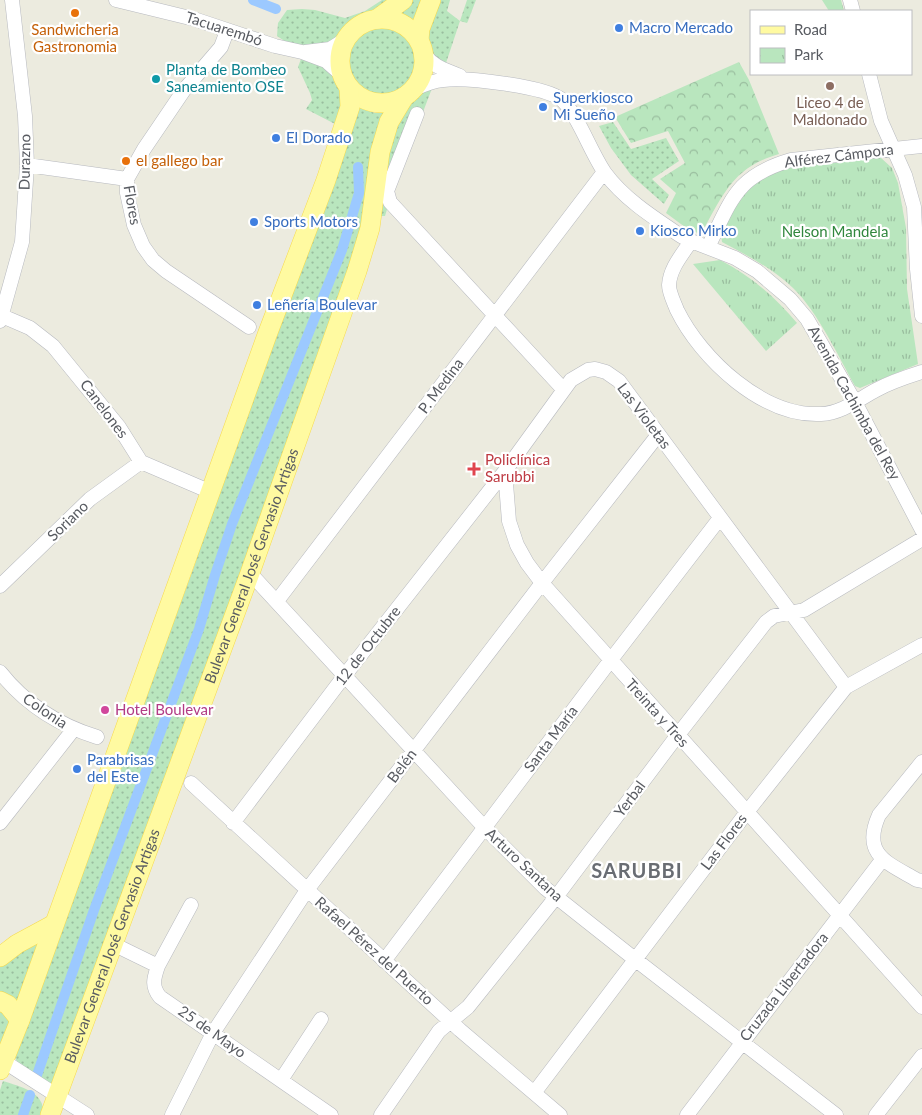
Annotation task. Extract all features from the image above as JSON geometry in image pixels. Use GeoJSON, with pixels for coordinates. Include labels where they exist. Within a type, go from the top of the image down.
{"type":"FeatureCollection","features":[{"type":"Feature","properties":{"kind":"main road"},"geometry":{"type":"LineString","coordinates":[[377,19],[403,0]]}},
{"type":"Feature","properties":{"kind":"main road"},"geometry":{"type":"LineString","coordinates":[[345,81],[358,96],[369,102],[381,104],[393,102],[409,93],[421,79],[424,66],[420,29],[430,0]]}},
{"type":"Feature","properties":{"kind":"main road"},"geometry":{"type":"LineString","coordinates":[[1,1065],[20,1020],[267,335],[326,180],[350,107],[340,63],[341,50],[346,39],[354,29],[365,22],[377,19],[401,23],[411,31],[421,47]]}},
{"type":"Feature","properties":{"kind":"main road","name":"Bulevar General José Gervasio Artigas"},"geometry":{"type":"LineString","coordinates":[[54,1105],[250,573],[357,270],[370,228],[380,152],[389,122],[409,93]]}},
{"type":"Feature","properties":{"kind":"main road"},"geometry":{"type":"LineString","coordinates":[[0,957],[17,944],[54,924]]}},
{"type":"Feature","properties":{"kind":"main road"},"geometry":{"type":"LineString","coordinates":[[0,1001],[8,1006],[20,1020]]}},
{"type":"Feature","properties":{"kind":"street","name":"Durazno"},"geometry":{"type":"LineString","coordinates":[[1,319],[22,242],[27,165],[25,116],[12,0]]}},
{"type":"Feature","properties":{"kind":"street","name":"Tacuarembó"},"geometry":{"type":"LineString","coordinates":[[116,0],[194,19],[275,46],[302,52],[326,61],[345,81]]}},
{"type":"Feature","properties":{"kind":"street","name":"Flores"},"geometry":{"type":"LineString","coordinates":[[227,31],[221,47],[184,90],[163,120],[127,180],[127,193],[134,225],[143,246],[152,260],[166,272],[249,327]]}},
{"type":"Feature","properties":{"kind":"street","name":"Tacuarembó"},"geometry":{"type":"LineString","coordinates":[[302,52],[330,49],[346,39]]}},
{"type":"Feature","properties":{"kind":"street","name":"Avenida Cachimba del Rey"},"geometry":{"type":"LineString","coordinates":[[421,47],[432,64],[465,78],[522,87],[549,93],[560,99],[569,108],[604,172],[624,194],[650,215],[690,241],[735,258],[757,271],[790,299],[816,333],[856,402],[922,530]]}},
{"type":"Feature","properties":{"kind":"street"},"geometry":{"type":"LineString","coordinates":[[869,75],[881,121],[905,175],[914,207],[917,269],[922,316]]}},
{"type":"Feature","properties":{"kind":"street","name":"Avenida Cachimba del Rey"},"geometry":{"type":"LineString","coordinates":[[409,93],[429,82],[465,78]]}},
{"type":"Feature","properties":{"kind":"street"},"geometry":{"type":"LineString","coordinates":[[416,114],[387,191],[390,202],[496,314],[563,389],[505,470]]}},
{"type":"Feature","properties":{"kind":"street","name":"Alférez Cámpora"},"geometry":{"type":"LineString","coordinates":[[708,247],[736,193],[746,182],[772,165],[791,160],[922,146]]}},
{"type":"Feature","properties":{"kind":"street"},"geometry":{"type":"LineString","coordinates":[[27,165],[127,180]]}},
{"type":"Feature","properties":{"kind":"street","name":"P. Medina"},"geometry":{"type":"LineString","coordinates":[[277,601],[604,172]]}},
{"type":"Feature","properties":{"kind":"street"},"geometry":{"type":"LineString","coordinates":[[690,241],[671,271],[669,287],[672,299],[688,330],[712,359],[752,392],[770,403],[807,414],[823,414],[841,410],[901,378],[922,372]]}},
{"type":"Feature","properties":{"kind":"street","name":"Canelones"},"geometry":{"type":"LineString","coordinates":[[1,319],[30,328],[53,346],[119,427],[141,462]]}},
{"type":"Feature","properties":{"kind":"street","name":"Las Violetas"},"geometry":{"type":"LineString","coordinates":[[563,389],[571,380],[588,370],[595,369],[606,372],[619,381],[846,687]]}},
{"type":"Feature","properties":{"kind":"street","name":"Belén"},"geometry":{"type":"LineString","coordinates":[[172,1115],[213,1033],[307,890],[658,435]]}},
{"type":"Feature","properties":{"kind":"street"},"geometry":{"type":"LineString","coordinates":[[141,462],[211,492]]}},
{"type":"Feature","properties":{"kind":"street","name":"Soriano"},"geometry":{"type":"LineString","coordinates":[[0,586],[90,499],[141,462]]}},
{"type":"Feature","properties":{"kind":"street","name":"Treinta y Tres"},"geometry":{"type":"LineString","coordinates":[[505,470],[512,532],[527,563],[542,584],[922,1007]]}},
{"type":"Feature","properties":{"kind":"street","name":"12 de Octubre"},"geometry":{"type":"LineString","coordinates":[[233,823],[345,675],[505,470]]}},
{"type":"Feature","properties":{"kind":"street","name":"Santa María"},"geometry":{"type":"LineString","coordinates":[[384,961],[720,518]]}},
{"type":"Feature","properties":{"kind":"street","name":"Yerbal"},"geometry":{"type":"LineString","coordinates":[[381,1115],[439,1032],[468,1007],[556,897],[766,622],[774,616],[804,610],[922,539]]}},
{"type":"Feature","properties":{"kind":"street","name":"Arturo Santana"},"geometry":{"type":"LineString","coordinates":[[250,573],[484,827],[556,897],[836,1115]]}},
{"type":"Feature","properties":{"kind":"street","name":"Las Flores"},"geometry":{"type":"LineString","coordinates":[[534,1093],[747,812],[846,687],[922,645]]}},
{"type":"Feature","properties":{"kind":"street","name":"Colonia"},"geometry":{"type":"LineString","coordinates":[[0,672],[25,699],[73,730],[97,737]]}},
{"type":"Feature","properties":{"kind":"street"},"geometry":{"type":"LineString","coordinates":[[0,823],[73,730]]}},
{"type":"Feature","properties":{"kind":"street"},"geometry":{"type":"LineString","coordinates":[[922,762],[879,815],[874,826],[873,838],[875,849],[882,860],[922,881]]}},
{"type":"Feature","properties":{"kind":"street","name":"Rafael Pérez del Puerto"},"geometry":{"type":"LineString","coordinates":[[191,783],[451,1022],[560,1115]]}},
{"type":"Feature","properties":{"kind":"street","name":"Cruzada Libertadora"},"geometry":{"type":"LineString","coordinates":[[687,1115],[882,860]]}},
{"type":"Feature","properties":{"kind":"street"},"geometry":{"type":"LineString","coordinates":[[113,944],[158,966],[192,905]]}},
{"type":"Feature","properties":{"kind":"street","name":"25 de Mayo"},"geometry":{"type":"LineString","coordinates":[[158,966],[153,982],[157,993],[331,1115]]}},
{"type":"Feature","properties":{"kind":"street"},"geometry":{"type":"LineString","coordinates":[[282,1080],[321,1019]]}},
{"type":"Feature","properties":{"kind":"street"},"geometry":{"type":"LineString","coordinates":[[876,1115],[922,1056]]}},
{"type":"Feature","properties":{"kind":"street"},"geometry":{"type":"LineString","coordinates":[[1,1065],[54,1105],[74,1115]]}},
{"type":"Feature","properties":{"kind":"street"},"geometry":{"type":"LineString","coordinates":[[54,1105],[87,1115]]}},
{"type":"Feature","properties":{"kind":"green space"},"geometry":{"type":"Polygon","coordinates":[[[382,0],[395,0],[378,12],[350,24],[331,44],[309,48],[286,42],[277,36],[278,23],[287,10],[315,10],[345,18],[365,11],[382,0]]]}},
{"type":"Feature","properties":{"kind":"green space"},"geometry":{"type":"Polygon","coordinates":[[[411,0],[424,0],[414,26],[394,15],[411,0]]]}},
{"type":"Feature","properties":{"kind":"green space"},"geometry":{"type":"Polygon","coordinates":[[[435,0],[450,0],[447,11],[460,21],[446,63],[436,57],[427,43],[427,28],[435,0]]]}},
{"type":"Feature","properties":{"kind":"green space"},"geometry":{"type":"Polygon","coordinates":[[[467,0],[476,0],[467,23],[460,21],[467,0]]]}},
{"type":"Feature","properties":{"kind":"green space"},"geometry":{"type":"Polygon","coordinates":[[[822,0],[841,0],[844,10],[828,10],[822,0]]]}},
{"type":"Feature","properties":{"kind":"green space"},"geometry":{"type":"Polygon","coordinates":[[[374,28],[388,28],[401,34],[410,43],[416,56],[414,76],[406,88],[388,98],[374,98],[361,92],[352,83],[346,70],[346,56],[352,43],[361,34],[374,28]]]}},
{"type":"Feature","properties":{"kind":"green space"},"geometry":{"type":"Polygon","coordinates":[[[301,59],[323,64],[330,71],[343,98],[335,124],[306,109],[312,100],[298,67],[301,59]]]}},
{"type":"Feature","properties":{"kind":"green space"},"geometry":{"type":"Polygon","coordinates":[[[739,62],[749,80],[779,154],[751,167],[731,184],[701,234],[689,230],[666,213],[676,193],[660,179],[685,163],[668,131],[631,143],[615,117],[739,62]]]}},
{"type":"Feature","properties":{"kind":"green space"},"geometry":{"type":"Polygon","coordinates":[[[434,83],[423,112],[415,109],[411,110],[383,186],[388,206],[385,216],[379,216],[380,175],[404,109],[434,83]]]}},
{"type":"Feature","properties":{"kind":"green space"},"geometry":{"type":"Polygon","coordinates":[[[358,107],[375,113],[385,113],[366,228],[56,1081],[48,1084],[17,1062],[14,1055],[195,564],[222,475],[358,107]]]}},
{"type":"Feature","properties":{"kind":"green space"},"geometry":{"type":"Polygon","coordinates":[[[613,122],[631,149],[666,138],[679,161],[652,179],[669,195],[664,204],[631,175],[611,148],[599,126],[613,122]]]}},
{"type":"Feature","properties":{"kind":"green space","name":"Nelson Mandela"},"geometry":{"type":"Polygon","coordinates":[[[880,157],[892,168],[898,183],[906,228],[907,289],[918,364],[860,388],[855,386],[811,309],[793,288],[768,268],[722,242],[721,235],[741,196],[757,182],[772,174],[789,168],[827,161],[880,157]]]}},
{"type":"Feature","properties":{"kind":"green space"},"geometry":{"type":"Polygon","coordinates":[[[720,260],[762,288],[797,323],[766,351],[693,264],[720,260]]]}},
{"type":"Feature","properties":{"kind":"green space"},"geometry":{"type":"Polygon","coordinates":[[[40,939],[16,1003],[0,993],[0,963],[40,939]]]}},
{"type":"Feature","properties":{"kind":"green space"},"geometry":{"type":"Polygon","coordinates":[[[0,1004],[11,1020],[0,1045],[0,1004]]]}},
{"type":"Feature","properties":{"kind":"green space"},"geometry":{"type":"Polygon","coordinates":[[[3,1081],[24,1088],[36,1096],[41,1101],[43,1115],[0,1115],[0,1090],[3,1081]]]}},
{"type":"Feature","properties":{"kind":"waterway"},"geometry":{"type":"LineString","coordinates":[[253,0],[276,9]]}},
{"type":"Feature","properties":{"kind":"waterway"},"geometry":{"type":"LineString","coordinates":[[37,1075],[94,910],[199,629],[232,524],[342,250],[359,193],[358,167]]}},
{"type":"Feature","properties":{"kind":"waterway"},"geometry":{"type":"LineString","coordinates":[[23,1115],[30,1095]]}},
{"type":"Feature","properties":{"kind":"place","name":"Sandwicheria Gastronomia"},"geometry":{"type":"Point","coordinates":[75,13]}},
{"type":"Feature","properties":{"kind":"place","name":"Macro Mercado"},"geometry":{"type":"Point","coordinates":[619,28]}},
{"type":"Feature","properties":{"kind":"place","name":"Planta de Bombeo Saneamiento OSE"},"geometry":{"type":"Point","coordinates":[156,79]}},
{"type":"Feature","properties":{"kind":"place","name":"Liceo 4 de Maldonado"},"geometry":{"type":"Point","coordinates":[830,86]}},
{"type":"Feature","properties":{"kind":"place","name":"Superkiosco Mi Sueño"},"geometry":{"type":"Point","coordinates":[543,107]}},
{"type":"Feature","properties":{"kind":"place","name":"El Dorado"},"geometry":{"type":"Point","coordinates":[276,138]}},
{"type":"Feature","properties":{"kind":"place","name":"el gallego bar"},"geometry":{"type":"Point","coordinates":[126,161]}},
{"type":"Feature","properties":{"kind":"place","name":"Sports Motors"},"geometry":{"type":"Point","coordinates":[254,222]}},
{"type":"Feature","properties":{"kind":"place","name":"Kiosco Mirko"},"geometry":{"type":"Point","coordinates":[640,231]}},
{"type":"Feature","properties":{"kind":"place","name":"Leñería Boulevar"},"geometry":{"type":"Point","coordinates":[257,305]}},
{"type":"Feature","properties":{"kind":"place","name":"Policlínica Sarubbi"},"geometry":{"type":"Point","coordinates":[474,469]}},
{"type":"Feature","properties":{"kind":"place","name":"Hotel Boulevar"},"geometry":{"type":"Point","coordinates":[105,710]}},
{"type":"Feature","properties":{"kind":"place","name":"Parabrisas del Este"},"geometry":{"type":"Point","coordinates":[77,769]}},
{"type":"Feature","properties":{"kind":"district","name":"SARUBBI"},"geometry":{"type":"Point","coordinates":[637,871]}}]}
